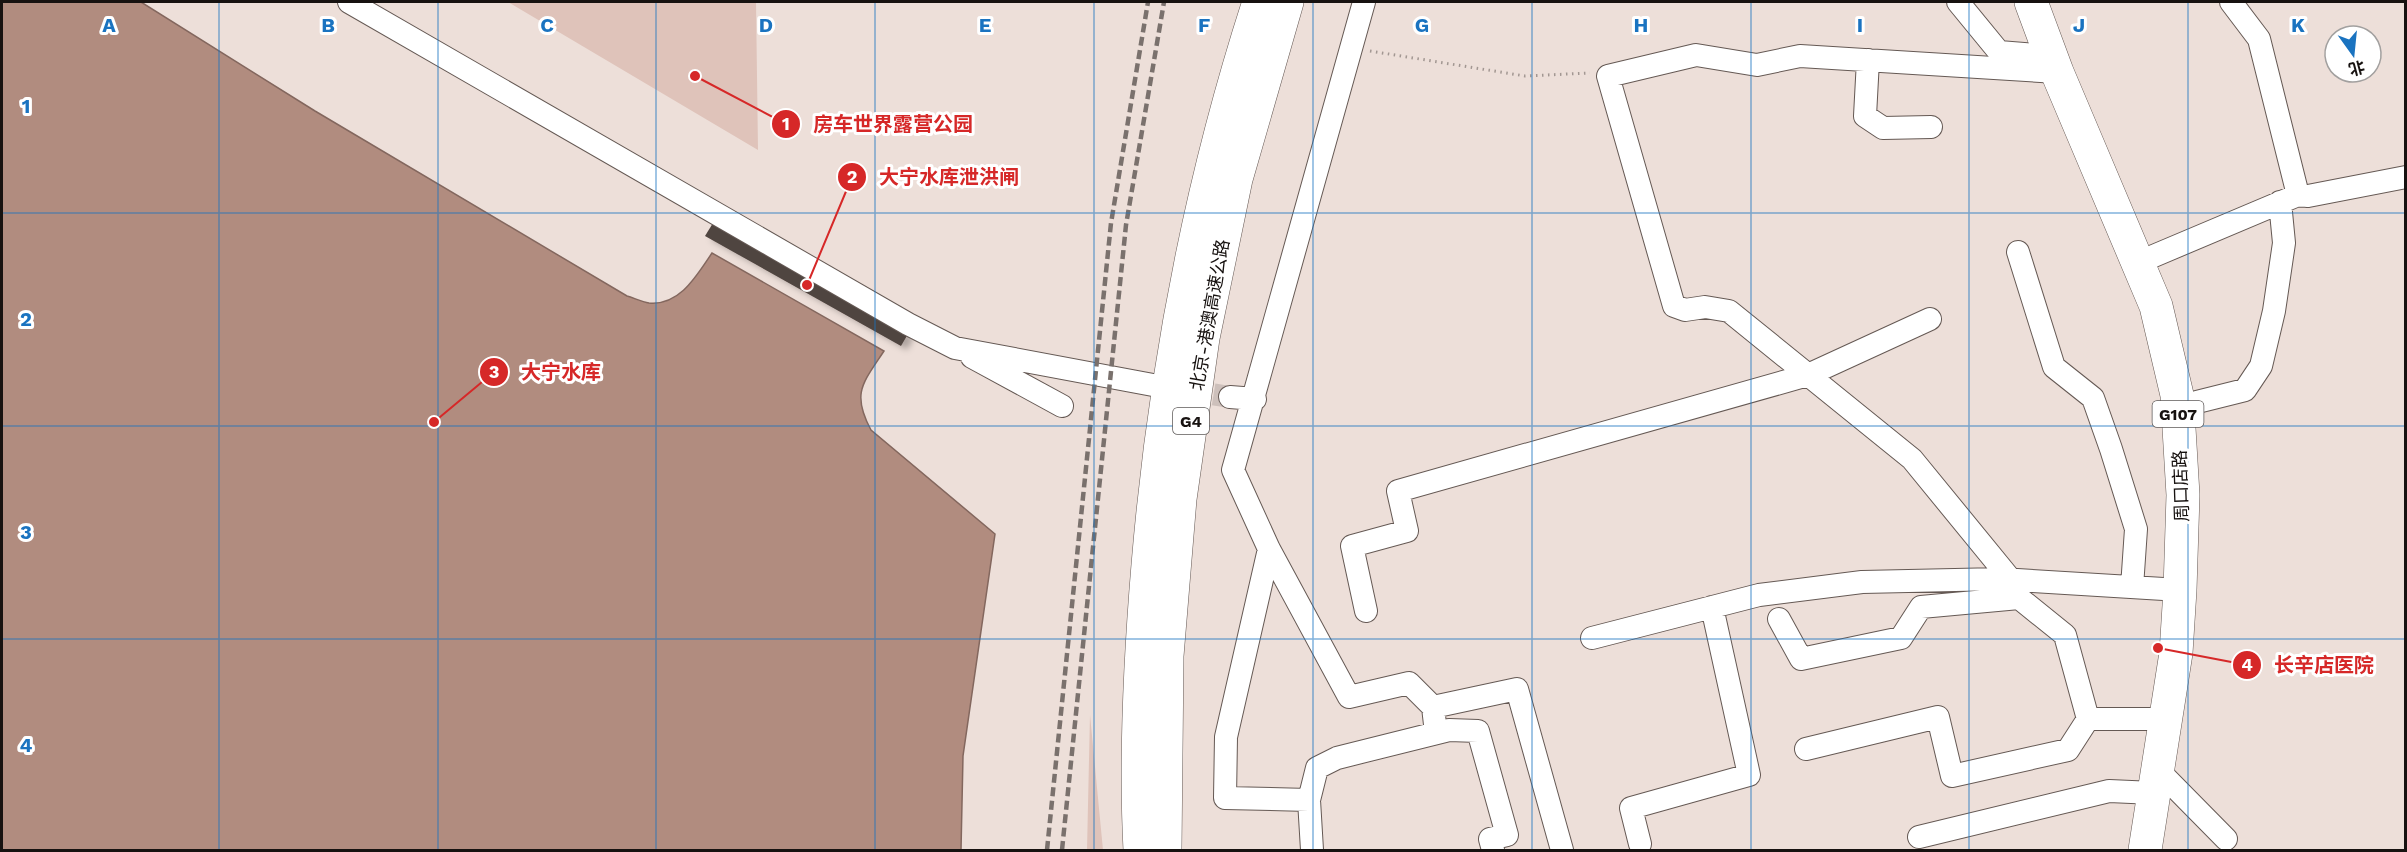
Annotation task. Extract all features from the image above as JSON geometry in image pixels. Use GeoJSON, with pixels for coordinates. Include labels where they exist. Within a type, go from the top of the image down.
{"type":"FeatureCollection","features":[{"type":"Feature","properties":{"kind":"highway","name":"北京-港澳高速公路"},"geometry":{"type":"LineString","coordinates":[[1140,850],[1140,657],[1154,498],[1176,335],[1212,170],[1259,2]]}},
{"type":"Feature","properties":{"kind":"highway","name":"北京-港澳高速公路"},"geometry":{"type":"LineString","coordinates":[[1165,850],[1167,657],[1180,499],[1203,338],[1236,179],[1287,2]]}},
{"type":"Feature","properties":{"kind":"highway","name":"周口店路"},"geometry":{"type":"LineString","coordinates":[[2031,2],[2054,64],[2156,306],[2176,395],[2183,495],[2176,652],[2145,850]]}},
{"type":"Feature","properties":{"kind":"street"},"geometry":{"type":"LineString","coordinates":[[350,2],[908,324],[1062,406]]}},
{"type":"Feature","properties":{"kind":"street"},"geometry":{"type":"LineString","coordinates":[[1364,2],[1255,399],[1233,470],[1269,549],[1349,697],[1409,683],[1433,707],[1436,733]]}},
{"type":"Feature","properties":{"kind":"street"},"geometry":{"type":"LineString","coordinates":[[1958,2],[2000,52],[2054,64]]}},
{"type":"Feature","properties":{"kind":"street"},"geometry":{"type":"LineString","coordinates":[[2198,402],[2245,390],[2261,366],[2274,311],[2289,199],[2259,39],[2231,2]]}},
{"type":"Feature","properties":{"kind":"street"},"geometry":{"type":"LineString","coordinates":[[2011,580],[1912,459],[1729,311],[1705,307],[1685,310],[1674,306],[1608,76],[1696,56],[1757,65],[1800,56],[1868,60],[2054,64]]}},
{"type":"Feature","properties":{"kind":"street"},"geometry":{"type":"LineString","coordinates":[[1868,60],[1865,116],[1883,128],[1931,127]]}},
{"type":"Feature","properties":{"kind":"street"},"geometry":{"type":"LineString","coordinates":[[2137,263],[2289,199],[2406,177]]}},
{"type":"Feature","properties":{"kind":"street"},"geometry":{"type":"LineString","coordinates":[[2018,252],[2054,368],[2093,398],[2111,449],[2136,529],[2132,587]]}},
{"type":"Feature","properties":{"kind":"street"},"geometry":{"type":"LineString","coordinates":[[1366,611],[1352,546],[1407,531],[1398,491],[1808,375],[1930,318]]}},
{"type":"Feature","properties":{"kind":"street"},"geometry":{"type":"LineString","coordinates":[[955,348],[1153,385]]}},
{"type":"Feature","properties":{"kind":"street"},"geometry":{"type":"LineString","coordinates":[[1230,397],[1255,399]]}},
{"type":"Feature","properties":{"kind":"street"},"geometry":{"type":"LineString","coordinates":[[1269,549],[1226,737],[1225,798],[1309,800]]}},
{"type":"Feature","properties":{"kind":"street"},"geometry":{"type":"LineString","coordinates":[[1592,638],[1759,595],[1862,582],[2011,580],[2180,590]]}},
{"type":"Feature","properties":{"kind":"street"},"geometry":{"type":"LineString","coordinates":[[1779,620],[1801,659],[1902,638],[1921,607],[2019,598],[2065,634],[2088,719],[2068,750],[1952,776],[1938,717],[1806,749]]}},
{"type":"Feature","properties":{"kind":"street"},"geometry":{"type":"LineString","coordinates":[[1640,844],[1631,808],[1749,775],[1713,607]]}},
{"type":"Feature","properties":{"kind":"street"},"geometry":{"type":"LineString","coordinates":[[1433,707],[1517,689],[1562,850]]}},
{"type":"Feature","properties":{"kind":"street"},"geometry":{"type":"LineString","coordinates":[[2088,719],[2165,719]]}},
{"type":"Feature","properties":{"kind":"street"},"geometry":{"type":"LineString","coordinates":[[1312,850],[1309,800],[1317,768],[1338,758],[1449,730],[1478,731],[1507,835],[1490,840],[1493,850]]}},
{"type":"Feature","properties":{"kind":"street"},"geometry":{"type":"LineString","coordinates":[[1919,837],[2155,781],[2226,839]]}},
{"type":"Feature","properties":{"kind":"path"},"geometry":{"type":"LineString","coordinates":[[1351,49],[1398,54],[1525,75],[1584,73],[1608,76]]}},
{"type":"Feature","properties":{"kind":"shaded area"},"geometry":{"type":"Polygon","coordinates":[[[2,2],[141,2],[315,111],[627,296],[649,303],[670,300],[686,287],[712,253],[884,351],[865,380],[862,389],[862,407],[871,430],[995,534],[963,756],[961,850],[2,850],[2,2]]]}},
{"type":"Feature","properties":{"kind":"shaded area"},"geometry":{"type":"Polygon","coordinates":[[[508,2],[756,2],[758,150],[508,2]]]}},
{"type":"Feature","properties":{"kind":"shaded area"},"geometry":{"type":"Polygon","coordinates":[[[1090,715],[1103,850],[1087,850],[1090,715]]]}},
{"type":"Feature","properties":{"kind":"building"},"geometry":{"type":"Polygon","coordinates":[[[713,223],[908,334],[901,346],[705,236],[713,223]]]}},
{"type":"Feature","properties":{"kind":"tunnel"},"geometry":{"type":"LineString","coordinates":[[1181,389],[1230,397]]}},
{"type":"Feature","properties":{"kind":"railway"},"geometry":{"type":"LineString","coordinates":[[1047,850],[1111,223],[1148,2]]}},
{"type":"Feature","properties":{"kind":"railway"},"geometry":{"type":"LineString","coordinates":[[1062,850],[1126,225],[1164,2]]}},
{"type":"Feature","properties":{"kind":"place","name":"房车世界露营公园"},"geometry":{"type":"Point","coordinates":[695,76]}},
{"type":"Feature","properties":{"kind":"place","name":"大宁水库泄洪闸"},"geometry":{"type":"Point","coordinates":[807,285]}},
{"type":"Feature","properties":{"kind":"place","name":"大宁水库"},"geometry":{"type":"Point","coordinates":[434,422]}},
{"type":"Feature","properties":{"kind":"place","name":"长辛店医院"},"geometry":{"type":"Point","coordinates":[2158,648]}}]}
